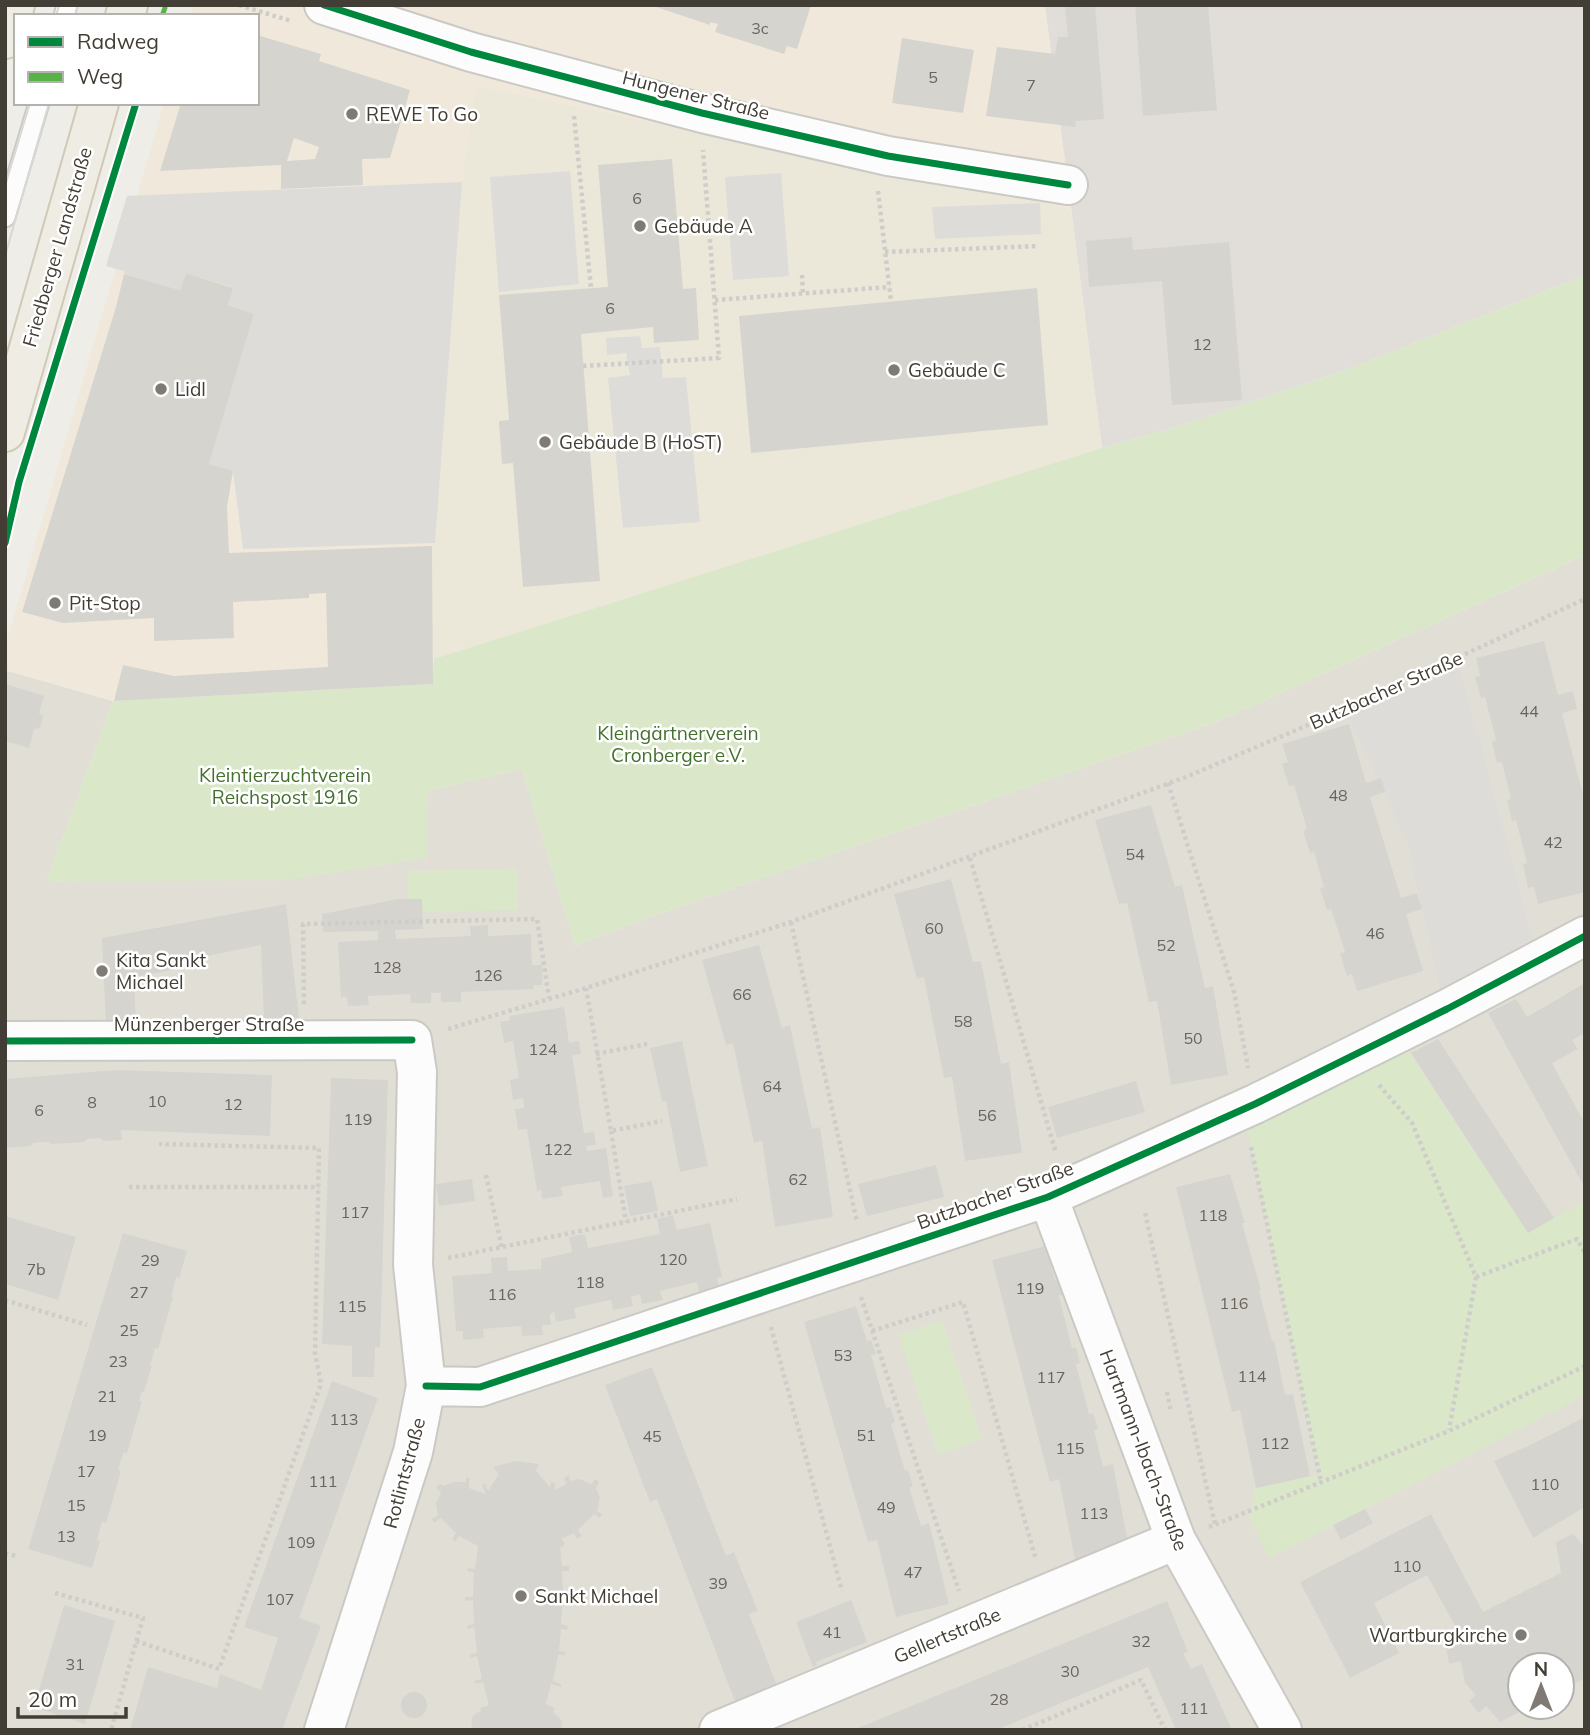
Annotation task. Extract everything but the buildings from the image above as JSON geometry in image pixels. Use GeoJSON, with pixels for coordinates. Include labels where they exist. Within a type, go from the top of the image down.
{"type":"FeatureCollection","features":[{"type":"Feature","properties":{"kind":"main road"},"geometry":{"type":"LineString","coordinates":[[5,39],[15,5]]}},
{"type":"Feature","properties":{"kind":"main road","name":"Friedberger Landstraße"},"geometry":{"type":"LineString","coordinates":[[5,432],[98,105]]}},
{"type":"Feature","properties":{"kind":"street","name":"Hungener Straße"},"geometry":{"type":"LineString","coordinates":[[324,5],[471,52],[702,113],[888,156],[1068,185]]}},
{"type":"Feature","properties":{"kind":"street","name":"Butzbacher Straße"},"geometry":{"type":"LineString","coordinates":[[426,1386],[480,1387],[1057,1192],[1249,1107],[1354,1056],[1585,936]]}},
{"type":"Feature","properties":{"kind":"street","name":"Münzenberger Straße"},"geometry":{"type":"LineString","coordinates":[[5,1041],[412,1040]]}},
{"type":"Feature","properties":{"kind":"street","name":"Rotlintstraße"},"geometry":{"type":"LineString","coordinates":[[324,1730],[413,1452],[426,1386],[413,1265],[417,1072],[412,1040]]}},
{"type":"Feature","properties":{"kind":"street","name":"Hartmann-Ibach-Straße"},"geometry":{"type":"LineString","coordinates":[[1057,1192],[1176,1540],[1282,1730]]}},
{"type":"Feature","properties":{"kind":"street","name":"Gellertstraße"},"geometry":{"type":"LineString","coordinates":[[719,1730],[1176,1540]]}},
{"type":"Feature","properties":{"kind":"lane"},"geometry":{"type":"LineString","coordinates":[[5,217],[37,105]]}},
{"type":"Feature","properties":{"kind":"path"},"geometry":{"type":"LineString","coordinates":[[573,107],[591,288]]}},
{"type":"Feature","properties":{"kind":"path"},"geometry":{"type":"LineString","coordinates":[[583,366],[719,358],[702,148]]}},
{"type":"Feature","properties":{"kind":"path"},"geometry":{"type":"LineString","coordinates":[[878,186],[891,302]]}},
{"type":"Feature","properties":{"kind":"path"},"geometry":{"type":"LineString","coordinates":[[885,252],[1039,246]]}},
{"type":"Feature","properties":{"kind":"path"},"geometry":{"type":"LineString","coordinates":[[802,275],[803,294]]}},
{"type":"Feature","properties":{"kind":"path"},"geometry":{"type":"LineString","coordinates":[[715,300],[890,287]]}},
{"type":"Feature","properties":{"kind":"path"},"geometry":{"type":"LineString","coordinates":[[412,1040],[791,922],[1168,783],[1234,992],[1249,1107],[1321,1482]]}},
{"type":"Feature","properties":{"kind":"path"},"geometry":{"type":"LineString","coordinates":[[970,858],[1057,1192]]}},
{"type":"Feature","properties":{"kind":"path"},"geometry":{"type":"LineString","coordinates":[[305,1040],[303,924],[537,919],[549,998]]}},
{"type":"Feature","properties":{"kind":"path"},"geometry":{"type":"LineString","coordinates":[[791,922],[872,1331],[971,1626]]}},
{"type":"Feature","properties":{"kind":"path"},"geometry":{"type":"LineString","coordinates":[[586,988],[626,1222]]}},
{"type":"Feature","properties":{"kind":"path"},"geometry":{"type":"LineString","coordinates":[[596,1054],[647,1044]]}},
{"type":"Feature","properties":{"kind":"path"},"geometry":{"type":"LineString","coordinates":[[1354,1056],[1412,1123],[1476,1277],[1449,1431]]}},
{"type":"Feature","properties":{"kind":"path"},"geometry":{"type":"LineString","coordinates":[[611,1131],[662,1121]]}},
{"type":"Feature","properties":{"kind":"path"},"geometry":{"type":"LineString","coordinates":[[136,1641],[219,1669],[321,1384],[315,1353],[319,1148],[159,1144]]}},
{"type":"Feature","properties":{"kind":"path"},"geometry":{"type":"LineString","coordinates":[[486,1175],[502,1248]]}},
{"type":"Feature","properties":{"kind":"path"},"geometry":{"type":"LineString","coordinates":[[129,1187],[318,1187]]}},
{"type":"Feature","properties":{"kind":"path"},"geometry":{"type":"LineString","coordinates":[[413,1265],[737,1199]]}},
{"type":"Feature","properties":{"kind":"path"},"geometry":{"type":"LineString","coordinates":[[1145,1213],[1215,1524]]}},
{"type":"Feature","properties":{"kind":"path"},"geometry":{"type":"LineString","coordinates":[[1476,1277],[1577,1239],[1585,1253]]}},
{"type":"Feature","properties":{"kind":"path"},"geometry":{"type":"LineString","coordinates":[[5,1300],[87,1325]]}},
{"type":"Feature","properties":{"kind":"path"},"geometry":{"type":"LineString","coordinates":[[872,1331],[963,1302],[1046,1594]]}},
{"type":"Feature","properties":{"kind":"path"},"geometry":{"type":"LineString","coordinates":[[769,1320],[842,1591]]}},
{"type":"Feature","properties":{"kind":"path"},"geometry":{"type":"LineString","coordinates":[[1176,1540],[1449,1431],[1585,1366]]}},
{"type":"Feature","properties":{"kind":"path"},"geometry":{"type":"LineString","coordinates":[[5,1553],[16,1556]]}},
{"type":"Feature","properties":{"kind":"path"},"geometry":{"type":"LineString","coordinates":[[55,1593],[143,1618],[111,1730]]}},
{"type":"Feature","properties":{"kind":"path"},"geometry":{"type":"LineString","coordinates":[[1022,1730],[1141,1680],[1165,1730]]}},
{"type":"Feature","properties":{"kind":"shaded area"},"geometry":{"type":"Polygon","coordinates":[[[193,5],[1045,5],[1102,448],[433,684],[113,701],[5,670],[5,647],[163,105],[259,105],[259,14],[191,14],[193,5]]]}},
{"type":"Feature","properties":{"kind":"shaded area"},"geometry":{"type":"Polygon","coordinates":[[[1045,5],[1585,5],[1585,275],[1343,371],[1186,424],[1102,448],[1045,5]]]}},
{"type":"Feature","properties":{"kind":"shaded area"},"geometry":{"type":"Polygon","coordinates":[[[476,86],[1071,209],[1102,448],[434,659],[432,546],[435,543],[462,182],[476,86]]]}},
{"type":"Feature","properties":{"kind":"shaded area"},"geometry":{"type":"Polygon","coordinates":[[[570,171],[579,284],[499,292],[490,177],[570,171]]]}},
{"type":"Feature","properties":{"kind":"shaded area"},"geometry":{"type":"Polygon","coordinates":[[[781,173],[789,276],[733,280],[725,177],[781,173]]]}},
{"type":"Feature","properties":{"kind":"shaded area"},"geometry":{"type":"Polygon","coordinates":[[[462,182],[435,543],[243,549],[233,472],[209,464],[254,314],[228,305],[232,287],[186,273],[180,290],[106,266],[127,196],[462,182]]]}},
{"type":"Feature","properties":{"kind":"shaded area"},"geometry":{"type":"Polygon","coordinates":[[[1040,203],[1041,234],[935,239],[932,207],[1040,203]]]}},
{"type":"Feature","properties":{"kind":"shaded area"},"geometry":{"type":"Polygon","coordinates":[[[640,336],[642,348],[660,347],[663,378],[686,377],[700,522],[623,528],[608,378],[630,375],[626,353],[607,355],[606,338],[640,336]]]}},
{"type":"Feature","properties":{"kind":"shaded area"},"geometry":{"type":"Polygon","coordinates":[[[1585,555],[1585,1730],[5,1730],[5,670],[113,701],[47,881],[427,858],[427,791],[522,769],[575,946],[655,915],[1221,720],[1585,555]]]}},
{"type":"Feature","properties":{"kind":"shaded area"},"geometry":{"type":"Polygon","coordinates":[[[1459,665],[1533,939],[1440,988],[1407,842],[1348,715],[1459,665]]]}},
{"type":"Feature","properties":{"kind":"green space","name":"Kleingärtnerverein Cronberger e.V."},"geometry":{"type":"Polygon","coordinates":[[[1585,275],[1585,555],[1221,720],[655,915],[575,946],[522,769],[428,791],[427,858],[287,880],[47,881],[113,701],[432,684],[434,659],[1102,448],[1186,424],[1343,371],[1585,275]]]}},
{"type":"Feature","properties":{"kind":"green space"},"geometry":{"type":"Polygon","coordinates":[[[517,869],[518,910],[409,912],[408,871],[517,869]]]}},
{"type":"Feature","properties":{"kind":"green space"},"geometry":{"type":"Polygon","coordinates":[[[1397,1034],[1528,1233],[1585,1201],[1585,1395],[1270,1558],[1249,1517],[1256,1488],[1319,1475],[1243,1109],[1397,1034]]]}},
{"type":"Feature","properties":{"kind":"green space"},"geometry":{"type":"Polygon","coordinates":[[[942,1321],[982,1439],[938,1454],[899,1335],[942,1321]]]}},
{"type":"Feature","properties":{"kind":"tram line"},"geometry":{"type":"LineString","coordinates":[[57,14],[59,5]]}},
{"type":"Feature","properties":{"kind":"tram line"},"geometry":{"type":"LineString","coordinates":[[76,14],[78,5]]}},
{"type":"Feature","properties":{"kind":"tram line"},"geometry":{"type":"LineString","coordinates":[[5,186],[29,105]]}},
{"type":"Feature","properties":{"kind":"tram line"},"geometry":{"type":"LineString","coordinates":[[5,256],[48,105]]}},
{"type":"Feature","properties":{"kind":"marked path"},"geometry":{"type":"LineString","coordinates":[[163,14],[166,5]]}},
{"type":"Feature","properties":{"kind":"cycle path"},"geometry":{"type":"LineString","coordinates":[[324,5],[471,52],[702,113],[888,156],[1068,185]]}},
{"type":"Feature","properties":{"kind":"cycle path"},"geometry":{"type":"LineString","coordinates":[[5,543],[19,482],[135,105]]}},
{"type":"Feature","properties":{"kind":"cycle path"},"geometry":{"type":"LineString","coordinates":[[426,1386],[480,1387],[1048,1197],[1255,1104],[1447,1009],[1585,936]]}},
{"type":"Feature","properties":{"kind":"cycle path"},"geometry":{"type":"LineString","coordinates":[[5,1041],[412,1040]]}},
{"type":"Feature","properties":{"kind":"place","name":"REWE To Go"},"geometry":{"type":"Point","coordinates":[352,114]}},
{"type":"Feature","properties":{"kind":"place","name":"Gebäude A"},"geometry":{"type":"Point","coordinates":[640,226]}},
{"type":"Feature","properties":{"kind":"place","name":"Gebäude C"},"geometry":{"type":"Point","coordinates":[894,370]}},
{"type":"Feature","properties":{"kind":"place","name":"Lidl"},"geometry":{"type":"Point","coordinates":[161,389]}},
{"type":"Feature","properties":{"kind":"place","name":"Gebäude B (HoST)"},"geometry":{"type":"Point","coordinates":[545,442]}},
{"type":"Feature","properties":{"kind":"place","name":"Pit-Stop"},"geometry":{"type":"Point","coordinates":[55,603]}},
{"type":"Feature","properties":{"kind":"place","name":"Kita Sankt Michael"},"geometry":{"type":"Point","coordinates":[102,971]}},
{"type":"Feature","properties":{"kind":"place","name":"Sankt Michael"},"geometry":{"type":"Point","coordinates":[521,1596]}},
{"type":"Feature","properties":{"kind":"place","name":"Wartburgkirche"},"geometry":{"type":"Point","coordinates":[1521,1635]}},
{"type":"Feature","properties":{"kind":"park label","name":"Kleintierzuchtverein Reichspost 1916"},"geometry":{"type":"Point","coordinates":[285,786]}}]}
